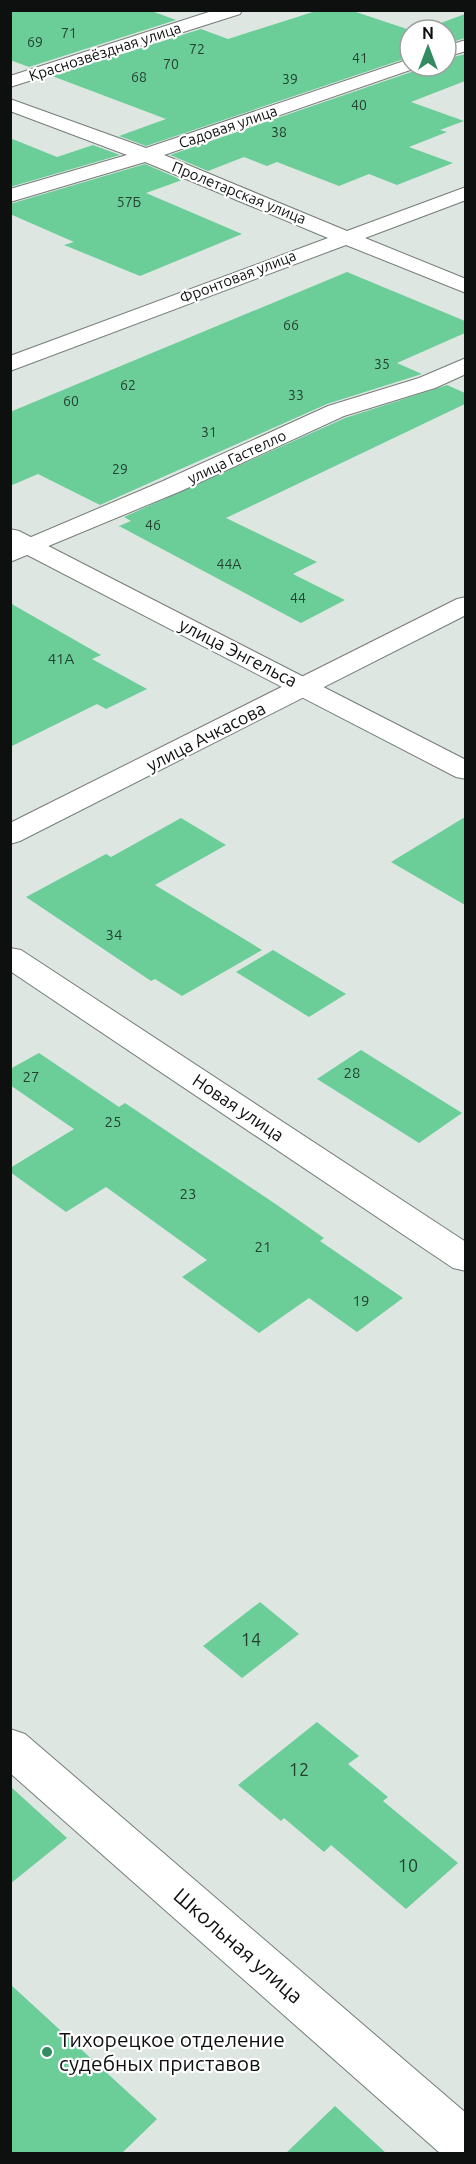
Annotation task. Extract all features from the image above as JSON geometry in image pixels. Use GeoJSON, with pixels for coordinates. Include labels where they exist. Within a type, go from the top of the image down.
{"type":"FeatureCollection","features":[{"type":"Feature","properties":{"kind":"street","name":"Краснозвёздная улица"},"geometry":{"type":"LineString","coordinates":[[10,82],[234,10]]}},
{"type":"Feature","properties":{"kind":"street","name":"Садовая улица"},"geometry":{"type":"LineString","coordinates":[[10,196],[146,155],[398,68]]}},
{"type":"Feature","properties":{"kind":"street","name":"Пролетарская улица"},"geometry":{"type":"LineString","coordinates":[[10,104],[146,155],[465,287]]}},
{"type":"Feature","properties":{"kind":"street","name":"Фронтовая улица"},"geometry":{"type":"LineString","coordinates":[[10,364],[465,193]]}},
{"type":"Feature","properties":{"kind":"street","name":"улица Гастелло"},"geometry":{"type":"LineString","coordinates":[[17,545],[172,486],[336,411],[427,382],[465,365]]}},
{"type":"Feature","properties":{"kind":"street","name":"улица Энгельса"},"geometry":{"type":"LineString","coordinates":[[17,545],[305,687],[465,771]]}},
{"type":"Feature","properties":{"kind":"street","name":"улица Ачкасова"},"geometry":{"type":"LineString","coordinates":[[10,835],[465,605]]}},
{"type":"Feature","properties":{"kind":"street","name":"Новая улица"},"geometry":{"type":"LineString","coordinates":[[10,957],[465,1259]]}},
{"type":"Feature","properties":{"kind":"street","name":"Школьная улица"},"geometry":{"type":"LineString","coordinates":[[10,1747],[465,2144]]}},
{"type":"Feature","properties":{"kind":"building"},"geometry":{"type":"Polygon","coordinates":[[[10,10],[149,10],[176,20],[29,67],[10,60],[10,10]]]}},
{"type":"Feature","properties":{"kind":"building"},"geometry":{"type":"Polygon","coordinates":[[[319,10],[350,10],[398,26],[398,61],[146,146],[119,136],[166,119],[52,76],[201,29],[228,39],[319,10]]]}},
{"type":"Feature","properties":{"kind":"building"},"geometry":{"type":"Polygon","coordinates":[[[465,14],[465,38],[458,40],[458,18],[454,18],[465,14]]]}},
{"type":"Feature","properties":{"kind":"building"},"geometry":{"type":"Polygon","coordinates":[[[465,54],[465,81],[411,102],[464,121],[440,130],[447,132],[409,147],[453,163],[397,185],[369,174],[339,186],[277,162],[267,166],[244,157],[208,171],[170,155],[398,77],[458,78],[458,56],[465,54]]]}},
{"type":"Feature","properties":{"kind":"building"},"geometry":{"type":"Polygon","coordinates":[[[10,138],[57,157],[93,145],[120,155],[10,187],[10,138]]]}},
{"type":"Feature","properties":{"kind":"building"},"geometry":{"type":"Polygon","coordinates":[[[145,164],[182,180],[146,193],[242,234],[140,276],[64,245],[74,242],[10,214],[10,204],[145,164]]]}},
{"type":"Feature","properties":{"kind":"building"},"geometry":{"type":"Polygon","coordinates":[[[347,272],[465,321],[465,333],[397,363],[422,374],[327,404],[100,505],[38,474],[10,486],[10,412],[347,272]]]}},
{"type":"Feature","properties":{"kind":"building"},"geometry":{"type":"Polygon","coordinates":[[[447,385],[465,393],[465,404],[226,518],[317,562],[293,574],[345,600],[301,623],[119,526],[131,521],[124,517],[345,418],[447,385]]]}},
{"type":"Feature","properties":{"kind":"building"},"geometry":{"type":"Polygon","coordinates":[[[10,603],[101,655],[92,659],[147,689],[106,709],[97,704],[10,747],[10,603]]]}},
{"type":"Feature","properties":{"kind":"building"},"geometry":{"type":"Polygon","coordinates":[[[465,817],[465,905],[391,862],[465,817]]]}},
{"type":"Feature","properties":{"kind":"building"},"geometry":{"type":"Polygon","coordinates":[[[181,818],[226,845],[155,885],[262,950],[182,996],[155,979],[151,981],[26,897],[106,854],[111,857],[181,818]]]}},
{"type":"Feature","properties":{"kind":"building"},"geometry":{"type":"Polygon","coordinates":[[[273,950],[346,994],[309,1017],[236,972],[273,950]]]}},
{"type":"Feature","properties":{"kind":"building"},"geometry":{"type":"Polygon","coordinates":[[[361,1050],[462,1113],[419,1143],[317,1079],[361,1050]]]}},
{"type":"Feature","properties":{"kind":"building"},"geometry":{"type":"Polygon","coordinates":[[[39,1053],[119,1107],[125,1103],[277,1205],[324,1238],[320,1241],[403,1298],[357,1332],[309,1298],[259,1333],[182,1277],[207,1260],[106,1187],[66,1212],[10,1172],[10,1168],[74,1129],[10,1085],[10,1069],[39,1053]]]}},
{"type":"Feature","properties":{"kind":"building"},"geometry":{"type":"Polygon","coordinates":[[[260,1602],[299,1634],[242,1678],[203,1646],[260,1602]]]}},
{"type":"Feature","properties":{"kind":"building"},"geometry":{"type":"Polygon","coordinates":[[[317,1722],[359,1756],[348,1764],[388,1797],[383,1801],[458,1863],[406,1909],[331,1845],[324,1852],[284,1818],[281,1821],[238,1785],[317,1722]]]}},
{"type":"Feature","properties":{"kind":"building"},"geometry":{"type":"Polygon","coordinates":[[[10,1786],[67,1838],[10,1884],[10,1786]]]}},
{"type":"Feature","properties":{"kind":"building","name":"Тихорецкое отделение судебных приставов"},"geometry":{"type":"Polygon","coordinates":[[[10,1984],[157,2119],[121,2154],[10,2154],[10,1984]]]}},
{"type":"Feature","properties":{"kind":"building"},"geometry":{"type":"Polygon","coordinates":[[[335,2106],[387,2154],[285,2154],[335,2106]]]}},
{"type":"Feature","properties":{"kind":"place","name":"Тихорецкое отделение судебных приставов"},"geometry":{"type":"Point","coordinates":[47,2052]}}]}
